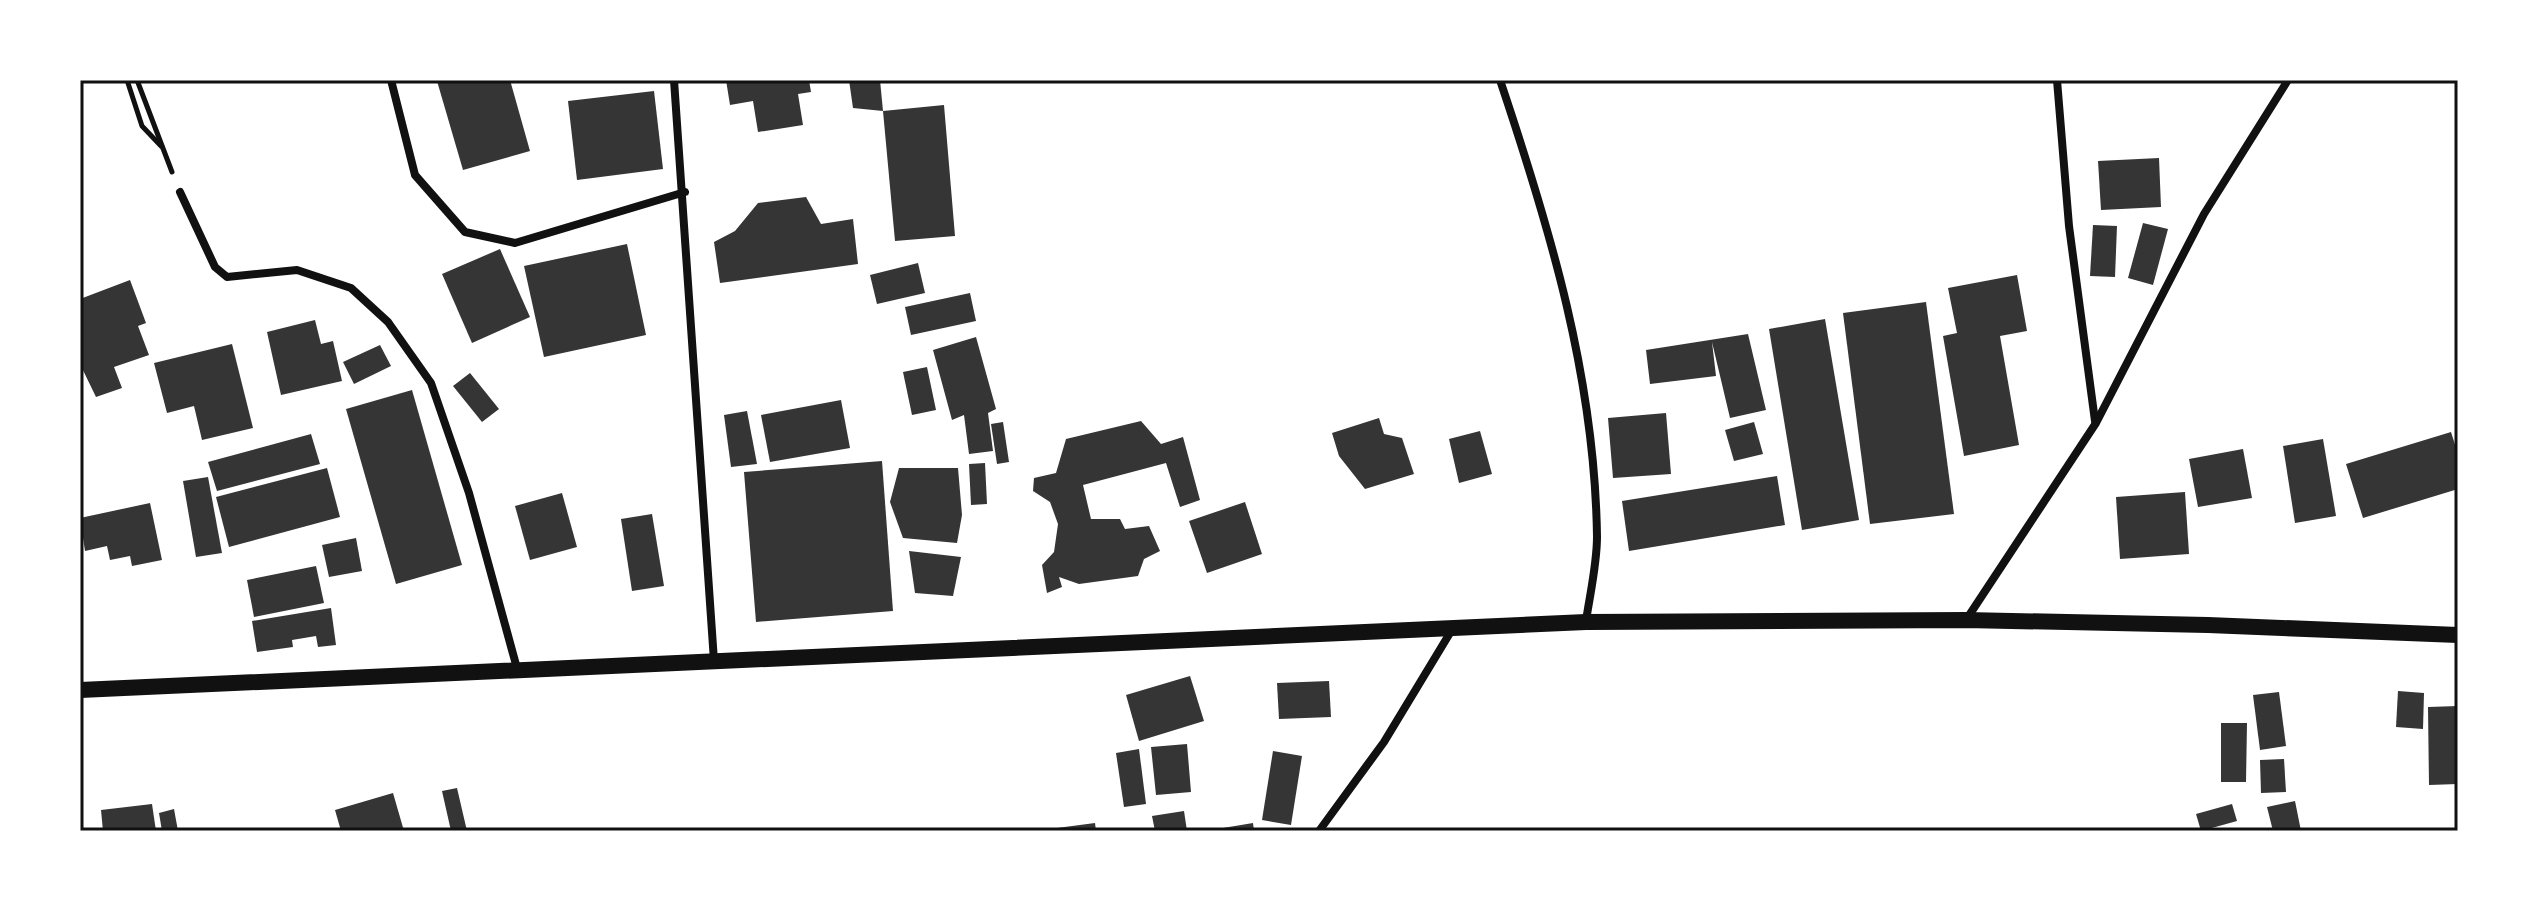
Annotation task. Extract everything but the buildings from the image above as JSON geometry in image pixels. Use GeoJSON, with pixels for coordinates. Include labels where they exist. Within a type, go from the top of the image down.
{"type":"FeatureCollection","features":[{"type":"Feature","properties":{"kind":"main road"},"geometry":{"type":"LineString","coordinates":[[80,690],[518,673],[714,661],[1586,622],[1966,620],[2458,635]]}},
{"type":"Feature","properties":{"kind":"street"},"geometry":{"type":"LineString","coordinates":[[391,80],[415,175],[465,232],[515,243],[685,192]]}},
{"type":"Feature","properties":{"kind":"street"},"geometry":{"type":"LineString","coordinates":[[674,80],[685,192],[714,661]]}},
{"type":"Feature","properties":{"kind":"street"},"geometry":{"type":"LineString","coordinates":[[1500,80],[1532,175],[1568,305],[1589,412],[1597,540],[1586,622]]}},
{"type":"Feature","properties":{"kind":"street"},"geometry":{"type":"LineString","coordinates":[[2057,80],[2069,226],[2096,423]]}},
{"type":"Feature","properties":{"kind":"street"},"geometry":{"type":"LineString","coordinates":[[1966,620],[2096,423],[2204,214],[2288,80]]}},
{"type":"Feature","properties":{"kind":"street"},"geometry":{"type":"LineString","coordinates":[[180,192],[215,267],[227,277],[297,270],[351,288],[388,322],[431,383],[469,493],[518,673]]}},
{"type":"Feature","properties":{"kind":"street"},"geometry":{"type":"LineString","coordinates":[[1319,831],[1384,742],[1453,627]]}},
{"type":"Feature","properties":{"kind":"path"},"geometry":{"type":"LineString","coordinates":[[127,80],[142,126],[164,150]]}},
{"type":"Feature","properties":{"kind":"path"},"geometry":{"type":"LineString","coordinates":[[137,80],[180,192]]}}]}
